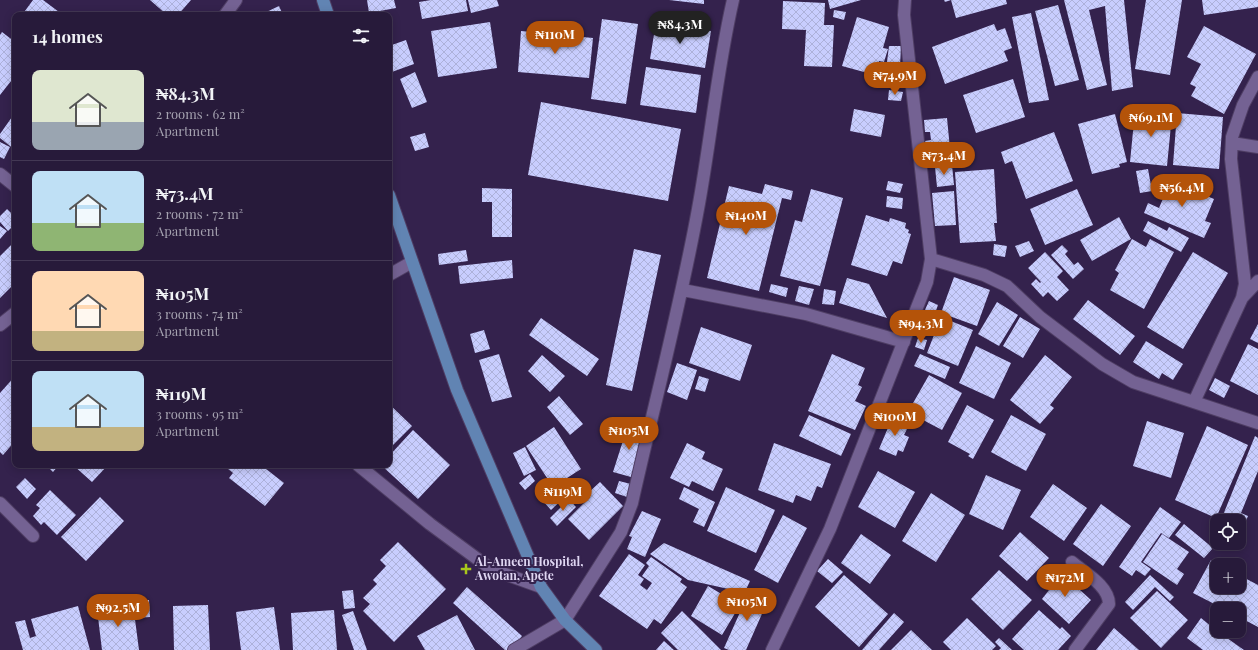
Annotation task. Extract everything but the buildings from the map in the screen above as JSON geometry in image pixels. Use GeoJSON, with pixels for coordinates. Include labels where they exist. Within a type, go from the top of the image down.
{"type":"FeatureCollection","features":[{"type":"Feature","properties":{"kind":"main road"},"geometry":{"type":"LineString","coordinates":[[323,0],[327,12]]}},
{"type":"Feature","properties":{"kind":"main road"},"geometry":{"type":"LineString","coordinates":[[393,219],[412,262],[457,390],[540,587],[565,620],[596,650]]}},
{"type":"Feature","properties":{"kind":"street"},"geometry":{"type":"LineString","coordinates":[[226,12],[236,0]]}},
{"type":"Feature","properties":{"kind":"street"},"geometry":{"type":"LineString","coordinates":[[514,650],[565,620],[620,532],[632,503],[683,290],[705,175],[723,42],[733,0]]}},
{"type":"Feature","properties":{"kind":"street"},"geometry":{"type":"LineString","coordinates":[[772,650],[830,529],[927,282],[931,259],[904,15],[905,0]]}},
{"type":"Feature","properties":{"kind":"street"},"geometry":{"type":"LineString","coordinates":[[1194,402],[1242,298],[1244,284],[1231,159],[1232,137],[1243,105],[1258,77]]}},
{"type":"Feature","properties":{"kind":"street"},"geometry":{"type":"LineString","coordinates":[[1232,143],[1258,147]]}},
{"type":"Feature","properties":{"kind":"street"},"geometry":{"type":"LineString","coordinates":[[0,174],[12,184]]}},
{"type":"Feature","properties":{"kind":"street"},"geometry":{"type":"LineString","coordinates":[[931,259],[984,275],[1007,286],[1040,317],[1102,364],[1133,382],[1258,423]]}},
{"type":"Feature","properties":{"kind":"street"},"geometry":{"type":"LineString","coordinates":[[392,274],[412,262]]}},
{"type":"Feature","properties":{"kind":"street"},"geometry":{"type":"LineString","coordinates":[[1242,298],[1258,281]]}},
{"type":"Feature","properties":{"kind":"street"},"geometry":{"type":"LineString","coordinates":[[683,290],[806,314],[904,342]]}},
{"type":"Feature","properties":{"kind":"street"},"geometry":{"type":"LineString","coordinates":[[0,325],[12,316]]}},
{"type":"Feature","properties":{"kind":"street"},"geometry":{"type":"LineString","coordinates":[[362,468],[430,524],[491,569],[540,587]]}},
{"type":"Feature","properties":{"kind":"street"},"geometry":{"type":"LineString","coordinates":[[0,503],[33,536]]}},
{"type":"Feature","properties":{"kind":"street"},"geometry":{"type":"LineString","coordinates":[[1072,562],[1105,590],[1109,597],[1109,604],[1075,650]]}},
{"type":"Feature","properties":{"kind":"place","name":"Al-Ameen Hospital, Awotan, Apete"},"geometry":{"type":"Point","coordinates":[466,569]}}]}
